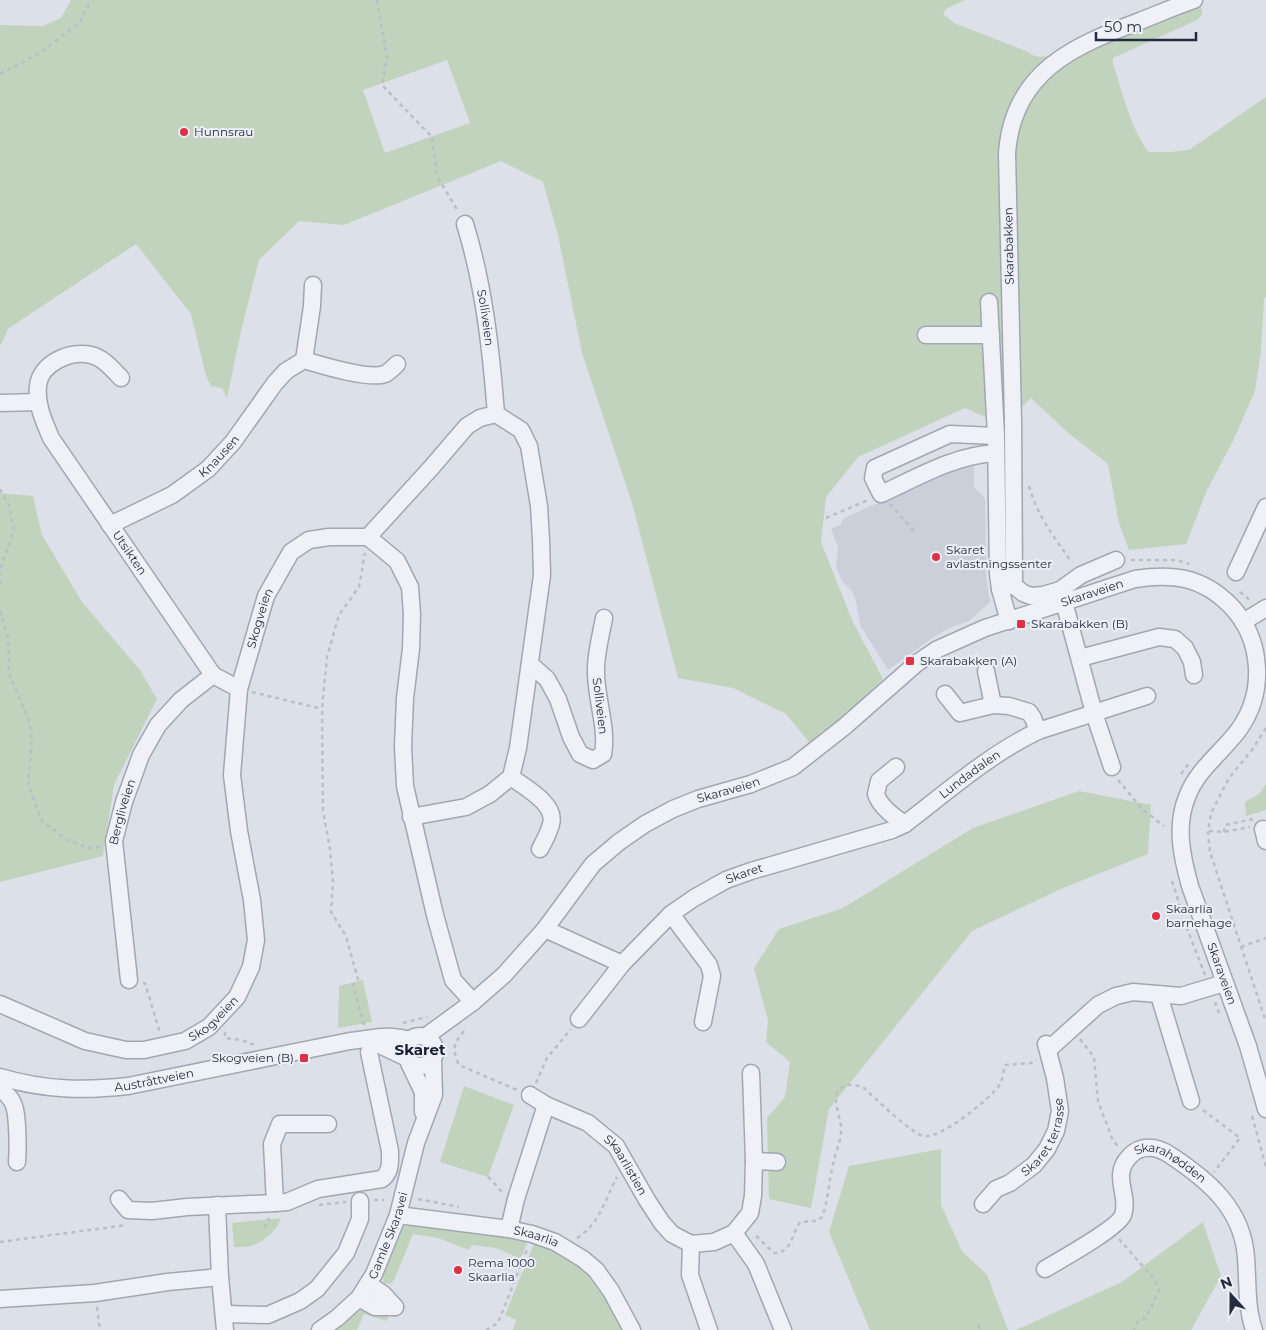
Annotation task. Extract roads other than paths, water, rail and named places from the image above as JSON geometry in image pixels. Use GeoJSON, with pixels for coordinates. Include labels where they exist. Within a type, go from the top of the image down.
{"type":"FeatureCollection","features":[{"type":"Feature","properties":{"kind":"street","name":"Skarabakken"},"geometry":{"type":"LineString","coordinates":[[1006,586],[1014,580],[1013,420],[1007,153],[1012,121],[1020,102],[1030,87],[1050,66],[1069,52],[1101,35],[1194,0]]}},
{"type":"Feature","properties":{"kind":"street","name":"Solliveien"},"geometry":{"type":"LineString","coordinates":[[465,224],[476,260],[484,303],[492,363],[496,414]]}},
{"type":"Feature","properties":{"kind":"street"},"geometry":{"type":"LineString","coordinates":[[313,285],[312,306],[304,360],[344,371],[375,375],[386,374],[397,364]]}},
{"type":"Feature","properties":{"kind":"street","name":"Skarabakken"},"geometry":{"type":"LineString","coordinates":[[989,302],[996,436],[997,561],[1006,586],[1009,621]]}},
{"type":"Feature","properties":{"kind":"street"},"geometry":{"type":"LineString","coordinates":[[926,334],[990,334]]}},
{"type":"Feature","properties":{"kind":"street","name":"Utsikten"},"geometry":{"type":"LineString","coordinates":[[121,378],[104,361],[92,355],[77,353],[59,359],[45,370],[38,384],[38,402],[41,416],[51,438],[213,675],[239,689]]}},
{"type":"Feature","properties":{"kind":"street","name":"Knausen"},"geometry":{"type":"LineString","coordinates":[[110,525],[172,495],[208,469],[233,442],[275,383],[286,371],[304,360]]}},
{"type":"Feature","properties":{"kind":"street"},"geometry":{"type":"LineString","coordinates":[[0,403],[38,402]]}},
{"type":"Feature","properties":{"kind":"street"},"geometry":{"type":"LineString","coordinates":[[411,817],[466,807],[490,794],[510,777],[518,748],[542,576],[539,506],[529,446],[521,430],[496,414],[480,418],[467,426],[368,536],[397,561],[410,587],[411,640],[403,746],[405,786],[411,817],[453,980],[473,1002]]}},
{"type":"Feature","properties":{"kind":"street"},"geometry":{"type":"LineString","coordinates":[[996,436],[950,434],[875,468],[873,478],[881,494],[960,458],[996,453]]}},
{"type":"Feature","properties":{"kind":"street"},"geometry":{"type":"LineString","coordinates":[[1236,572],[1266,508]]}},
{"type":"Feature","properties":{"kind":"street","name":"Skogveien"},"geometry":{"type":"LineString","coordinates":[[0,1004],[56,1030],[106,1047],[144,1050],[185,1040],[209,1027],[237,997],[251,968],[256,940],[252,900],[239,831],[232,775],[239,689],[266,596],[291,552],[309,540],[330,537],[368,536]]}},
{"type":"Feature","properties":{"kind":"street"},"geometry":{"type":"LineString","coordinates":[[1006,586],[1031,596],[1043,595],[1060,590],[1080,574],[1116,560]]}},
{"type":"Feature","properties":{"kind":"street","name":"Skaraveien"},"geometry":{"type":"LineString","coordinates":[[417,1038],[451,1019],[504,974],[545,929],[593,864],[619,842],[645,824],[673,809],[698,799],[750,784],[794,767],[844,727],[917,663],[959,639],[1135,579],[1158,575],[1183,578],[1198,583],[1227,602],[1237,612],[1243,622],[1255,649],[1257,664],[1255,694],[1240,728],[1198,776],[1187,795],[1180,824],[1183,861],[1217,985],[1248,1046],[1258,1110]]}},
{"type":"Feature","properties":{"kind":"street"},"geometry":{"type":"LineString","coordinates":[[1064,602],[1094,713],[1112,767]]}},
{"type":"Feature","properties":{"kind":"street"},"geometry":{"type":"LineString","coordinates":[[1243,622],[1266,608]]}},
{"type":"Feature","properties":{"kind":"street","name":"Solliveien"},"geometry":{"type":"LineString","coordinates":[[530,664],[547,680],[558,699],[570,737],[580,754],[592,760],[603,754],[605,744],[597,694],[596,668],[604,618]]}},
{"type":"Feature","properties":{"kind":"street"},"geometry":{"type":"LineString","coordinates":[[1080,658],[1159,637],[1175,639],[1185,648],[1192,662],[1194,674]]}},
{"type":"Feature","properties":{"kind":"street"},"geometry":{"type":"LineString","coordinates":[[986,671],[993,705]]}},
{"type":"Feature","properties":{"kind":"street","name":"Bergliveien"},"geometry":{"type":"LineString","coordinates":[[129,980],[114,841],[124,802],[141,755],[158,725],[181,700],[213,675]]}},
{"type":"Feature","properties":{"kind":"street"},"geometry":{"type":"LineString","coordinates":[[945,694],[960,713],[993,705],[1026,710],[1033,718],[1038,731]]}},
{"type":"Feature","properties":{"kind":"street","name":"Lundadalen"},"geometry":{"type":"LineString","coordinates":[[898,827],[998,754],[1022,739],[1038,731],[1147,696]]}},
{"type":"Feature","properties":{"kind":"street"},"geometry":{"type":"LineString","coordinates":[[896,767],[879,781],[876,794],[898,827]]}},
{"type":"Feature","properties":{"kind":"street"},"geometry":{"type":"LineString","coordinates":[[510,777],[539,798],[550,810],[552,822],[540,849]]}},
{"type":"Feature","properties":{"kind":"street","name":"Skaret"},"geometry":{"type":"LineString","coordinates":[[579,1019],[622,964],[671,914],[694,898],[726,880],[751,871],[898,827]]}},
{"type":"Feature","properties":{"kind":"street"},"geometry":{"type":"LineString","coordinates":[[671,914],[709,965],[712,976],[703,1022]]}},
{"type":"Feature","properties":{"kind":"street"},"geometry":{"type":"LineString","coordinates":[[545,929],[622,964]]}},
{"type":"Feature","properties":{"kind":"street"},"geometry":{"type":"LineString","coordinates":[[1191,1101],[1159,995],[1181,996],[1217,985]]}},
{"type":"Feature","properties":{"kind":"street","name":"Skaret terrasse"},"geometry":{"type":"LineString","coordinates":[[983,1204],[996,1190],[1010,1183],[1034,1165],[1047,1149],[1056,1131],[1060,1111],[1044,1051],[1098,1005],[1116,996],[1133,992],[1159,995]]}},
{"type":"Feature","properties":{"kind":"street","name":"Skaraveien"},"geometry":{"type":"LineString","coordinates":[[434,1056],[451,1019]]}},
{"type":"Feature","properties":{"kind":"street","name":"Austråttveien"},"geometry":{"type":"LineString","coordinates":[[1,1078],[70,1090],[128,1086],[350,1041],[367,1040],[382,1036],[417,1038]]}},
{"type":"Feature","properties":{"kind":"street"},"geometry":{"type":"LineString","coordinates":[[367,1040],[407,1060],[414,1066],[424,1067],[434,1056],[431,1041],[417,1038],[406,1045],[404,1052],[407,1060]]}},
{"type":"Feature","properties":{"kind":"street","name":"Gamle Skaravei"},"geometry":{"type":"LineString","coordinates":[[118,1199],[128,1210],[152,1211],[217,1205],[275,1203],[287,1202],[318,1189],[382,1179],[388,1175],[390,1151],[367,1040]]}},
{"type":"Feature","properties":{"kind":"street","name":"Gamle Skaravei"},"geometry":{"type":"LineString","coordinates":[[320,1330],[337,1318],[359,1298],[374,1274],[398,1215],[423,1122],[434,1095],[434,1056]]}},
{"type":"Feature","properties":{"kind":"street","name":"Gamle Skaravei"},"geometry":{"type":"LineString","coordinates":[[407,1060],[423,1092],[423,1122]]}},
{"type":"Feature","properties":{"kind":"street"},"geometry":{"type":"LineString","coordinates":[[709,1330],[690,1275],[691,1244],[714,1242],[736,1230],[750,1213],[753,1196],[754,1161],[751,1073]]}},
{"type":"Feature","properties":{"kind":"street"},"geometry":{"type":"LineString","coordinates":[[1,1078],[2,1088],[15,1106],[17,1162]]}},
{"type":"Feature","properties":{"kind":"street","name":"Skaarlistien"},"geometry":{"type":"LineString","coordinates":[[530,1095],[546,1105],[588,1122],[616,1146],[662,1223],[672,1234],[691,1244]]}},
{"type":"Feature","properties":{"kind":"street"},"geometry":{"type":"LineString","coordinates":[[509,1229],[516,1198],[546,1105]]}},
{"type":"Feature","properties":{"kind":"street"},"geometry":{"type":"LineString","coordinates":[[275,1203],[272,1144],[280,1124],[328,1124]]}},
{"type":"Feature","properties":{"kind":"street","name":"Skarahødden"},"geometry":{"type":"LineString","coordinates":[[1045,1269],[1120,1220],[1124,1213],[1120,1178],[1122,1167],[1135,1151],[1145,1148],[1156,1148],[1165,1151],[1207,1182],[1227,1205],[1244,1243],[1248,1309],[1254,1330]]}},
{"type":"Feature","properties":{"kind":"street"},"geometry":{"type":"LineString","coordinates":[[754,1161],[777,1162]]}},
{"type":"Feature","properties":{"kind":"street"},"geometry":{"type":"LineString","coordinates":[[217,1205],[220,1277],[225,1322],[268,1315],[300,1302],[317,1289],[346,1253],[360,1219],[360,1200]]}},
{"type":"Feature","properties":{"kind":"street","name":"Skaarlia"},"geometry":{"type":"LineString","coordinates":[[398,1215],[509,1229],[555,1242],[583,1259],[596,1270],[611,1291],[632,1330]]}},
{"type":"Feature","properties":{"kind":"street"},"geometry":{"type":"LineString","coordinates":[[736,1230],[756,1264],[784,1330]]}},
{"type":"Feature","properties":{"kind":"street"},"geometry":{"type":"LineString","coordinates":[[0,1299],[95,1293],[168,1282],[220,1277]]}},
{"type":"Feature","properties":{"kind":"street"},"geometry":{"type":"LineString","coordinates":[[359,1298],[375,1307],[396,1307],[383,1294],[368,1284]]}},
{"type":"Feature","properties":{"kind":"place","name":"Hunnsrau"},"geometry":{"type":"Point","coordinates":[184,132]}},
{"type":"Feature","properties":{"kind":"place","name":"Skaret avlastningssenter"},"geometry":{"type":"Point","coordinates":[936,557]}},
{"type":"Feature","properties":{"kind":"place","name":"Skarabakken (B)"},"geometry":{"type":"Point","coordinates":[1021,624]}},
{"type":"Feature","properties":{"kind":"place","name":"Skarabakken (A)"},"geometry":{"type":"Point","coordinates":[910,661]}},
{"type":"Feature","properties":{"kind":"place","name":"Skaarlia barnehage"},"geometry":{"type":"Point","coordinates":[1156,916]}},
{"type":"Feature","properties":{"kind":"place","name":"Skogveien (B)"},"geometry":{"type":"Point","coordinates":[304,1058]}},
{"type":"Feature","properties":{"kind":"place","name":"Rema 1000 Skaarlia"},"geometry":{"type":"Point","coordinates":[458,1270]}},
{"type":"Feature","properties":{"kind":"district","name":"Skaret"},"geometry":{"type":"Point","coordinates":[420,1050]}}]}
